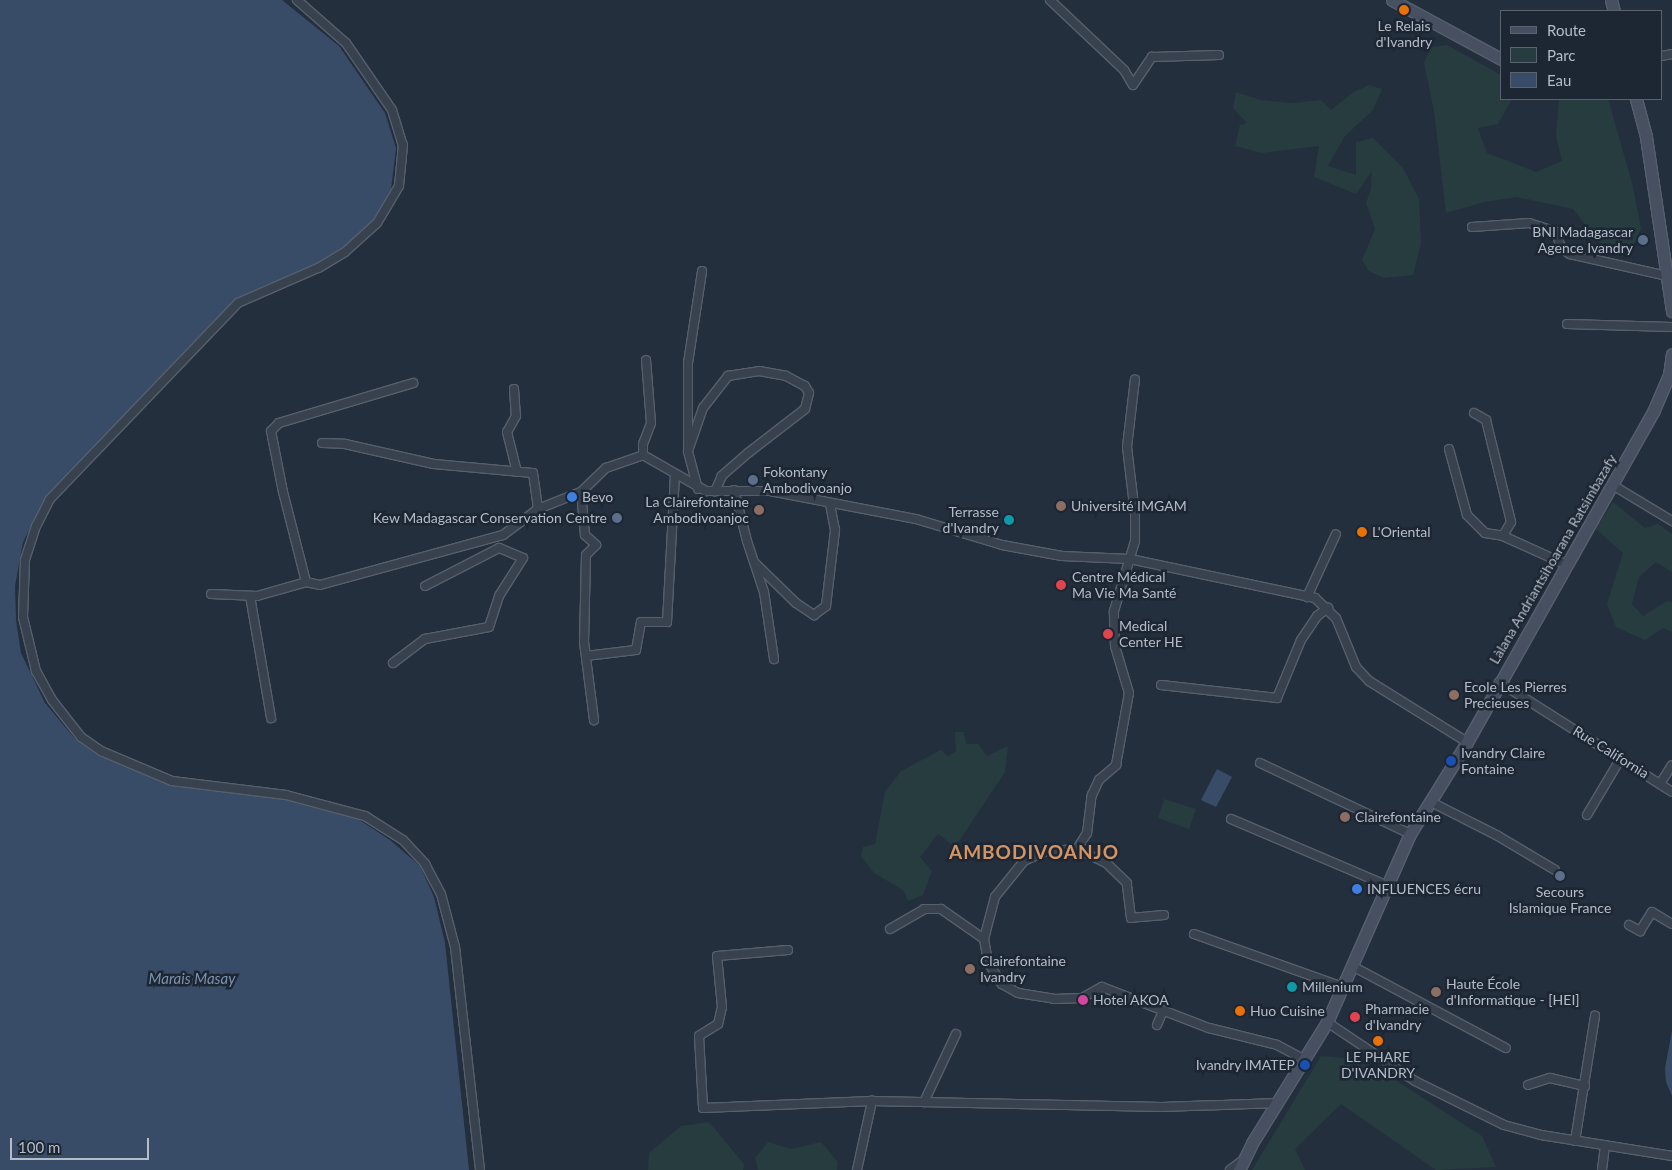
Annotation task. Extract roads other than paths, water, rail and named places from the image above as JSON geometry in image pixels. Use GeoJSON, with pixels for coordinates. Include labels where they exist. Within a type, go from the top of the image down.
{"type":"FeatureCollection","features":[{"type":"Feature","properties":{"kind":"main road"},"geometry":{"type":"LineString","coordinates":[[1392,0],[1500,58]]}},
{"type":"Feature","properties":{"kind":"main road"},"geometry":{"type":"LineString","coordinates":[[1636,100],[1646,138],[1672,311]]}},
{"type":"Feature","properties":{"kind":"main road","name":"Làlana Andriantsihoarana Ratsimbazafy"},"geometry":{"type":"LineString","coordinates":[[1241,1165],[1327,1022],[1354,968],[1386,885],[1410,834],[1467,742],[1499,682],[1614,486],[1653,412],[1668,374],[1672,354]]}},
{"type":"Feature","properties":{"kind":"street"},"geometry":{"type":"LineString","coordinates":[[297,0],[346,43],[392,110],[403,145],[398,186],[377,223],[344,252],[318,268],[238,303],[50,499],[36,526],[25,560],[23,617],[28,649],[48,692],[81,737],[101,751],[172,781],[286,795],[365,816],[403,840],[425,864],[441,894],[455,947],[480,1170]]}},
{"type":"Feature","properties":{"kind":"street"},"geometry":{"type":"LineString","coordinates":[[1050,0],[1124,70],[1133,85],[1152,57],[1184,58],[1219,55]]}},
{"type":"Feature","properties":{"kind":"street"},"geometry":{"type":"LineString","coordinates":[[1472,227],[1529,223],[1556,232],[1561,248],[1570,254],[1667,276]]}},
{"type":"Feature","properties":{"kind":"street"},"geometry":{"type":"LineString","coordinates":[[698,489],[688,451],[688,363],[702,271]]}},
{"type":"Feature","properties":{"kind":"street"},"geometry":{"type":"LineString","coordinates":[[1567,324],[1672,327]]}},
{"type":"Feature","properties":{"kind":"street"},"geometry":{"type":"LineString","coordinates":[[643,455],[643,444],[651,423],[646,360]]}},
{"type":"Feature","properties":{"kind":"street"},"geometry":{"type":"LineString","coordinates":[[688,451],[703,408],[728,376],[759,371],[786,376],[805,386],[809,393],[805,409],[748,452],[722,476],[715,491]]}},
{"type":"Feature","properties":{"kind":"street"},"geometry":{"type":"LineString","coordinates":[[1077,849],[1087,833],[1092,795],[1099,780],[1116,765],[1124,731],[1129,693],[1115,646],[1114,611],[1135,541],[1135,514],[1127,447],[1135,379]]}},
{"type":"Feature","properties":{"kind":"street"},"geometry":{"type":"LineString","coordinates":[[306,582],[283,492],[271,431],[279,423],[412,383]]}},
{"type":"Feature","properties":{"kind":"street"},"geometry":{"type":"LineString","coordinates":[[514,389],[516,416],[507,432],[517,472]]}},
{"type":"Feature","properties":{"kind":"street"},"geometry":{"type":"LineString","coordinates":[[1474,413],[1486,420],[1511,522],[1503,536]]}},
{"type":"Feature","properties":{"kind":"street"},"geometry":{"type":"LineString","coordinates":[[322,443],[345,444],[434,464],[533,473],[538,509]]}},
{"type":"Feature","properties":{"kind":"street"},"geometry":{"type":"LineString","coordinates":[[1449,449],[1467,515],[1485,533],[1503,536],[1567,565]]}},
{"type":"Feature","properties":{"kind":"street"},"geometry":{"type":"LineString","coordinates":[[643,455],[698,489],[715,491],[770,491],[916,519],[1002,545],[1062,556],[1130,559],[1307,597],[1328,608],[1336,618],[1356,666],[1369,681],[1467,742]]}},
{"type":"Feature","properties":{"kind":"street"},"geometry":{"type":"LineString","coordinates":[[211,594],[250,596],[306,582],[320,585],[503,535],[538,509],[581,492],[606,468],[643,455]]}},
{"type":"Feature","properties":{"kind":"street"},"geometry":{"type":"LineString","coordinates":[[586,656],[636,650],[641,622],[667,622],[675,476]]}},
{"type":"Feature","properties":{"kind":"street"},"geometry":{"type":"LineString","coordinates":[[1614,486],[1672,521]]}},
{"type":"Feature","properties":{"kind":"street"},"geometry":{"type":"LineString","coordinates":[[734,490],[746,541],[756,564],[764,592],[774,659]]}},
{"type":"Feature","properties":{"kind":"street"},"geometry":{"type":"LineString","coordinates":[[581,492],[584,535],[596,545],[586,556],[586,656],[594,720]]}},
{"type":"Feature","properties":{"kind":"street"},"geometry":{"type":"LineString","coordinates":[[756,564],[814,615],[826,606],[835,530],[830,504]]}},
{"type":"Feature","properties":{"kind":"street"},"geometry":{"type":"LineString","coordinates":[[1307,597],[1336,534]]}},
{"type":"Feature","properties":{"kind":"street"},"geometry":{"type":"LineString","coordinates":[[425,586],[499,548],[503,535]]}},
{"type":"Feature","properties":{"kind":"street"},"geometry":{"type":"LineString","coordinates":[[393,663],[425,639],[489,627],[500,596],[523,558],[499,548]]}},
{"type":"Feature","properties":{"kind":"street"},"geometry":{"type":"LineString","coordinates":[[250,596],[270,718]]}},
{"type":"Feature","properties":{"kind":"street"},"geometry":{"type":"LineString","coordinates":[[1161,685],[1277,698],[1301,640],[1317,616],[1328,608]]}},
{"type":"Feature","properties":{"kind":"street","name":"Rue California"},"geometry":{"type":"LineString","coordinates":[[1499,682],[1672,792]]}},
{"type":"Feature","properties":{"kind":"street"},"geometry":{"type":"LineString","coordinates":[[1587,814],[1621,758]]}},
{"type":"Feature","properties":{"kind":"street"},"geometry":{"type":"LineString","coordinates":[[1260,763],[1410,834]]}},
{"type":"Feature","properties":{"kind":"street"},"geometry":{"type":"LineString","coordinates":[[1660,784],[1672,765]]}},
{"type":"Feature","properties":{"kind":"street"},"geometry":{"type":"LineString","coordinates":[[1431,802],[1506,840],[1555,870]]}},
{"type":"Feature","properties":{"kind":"street"},"geometry":{"type":"LineString","coordinates":[[1230,818],[1386,885]]}},
{"type":"Feature","properties":{"kind":"street"},"geometry":{"type":"LineString","coordinates":[[1164,915],[1131,918],[1127,884],[1106,863],[1077,849],[1046,851],[1024,861],[995,898],[984,939],[988,962],[1002,984],[1018,993],[1054,999],[1082,998],[1102,987],[1209,1028],[1262,1040],[1305,1060]]}},
{"type":"Feature","properties":{"kind":"street"},"geometry":{"type":"LineString","coordinates":[[890,929],[924,909],[941,909],[984,939]]}},
{"type":"Feature","properties":{"kind":"street"},"geometry":{"type":"LineString","coordinates":[[1629,925],[1640,931],[1652,912],[1672,924]]}},
{"type":"Feature","properties":{"kind":"street"},"geometry":{"type":"LineString","coordinates":[[1194,934],[1343,987]]}},
{"type":"Feature","properties":{"kind":"street"},"geometry":{"type":"LineString","coordinates":[[788,950],[717,956],[722,1007],[718,1024],[699,1036],[703,1108],[872,1101],[1162,1107],[1278,1103]]}},
{"type":"Feature","properties":{"kind":"street"},"geometry":{"type":"LineString","coordinates":[[1354,968],[1506,1048]]}},
{"type":"Feature","properties":{"kind":"street"},"geometry":{"type":"LineString","coordinates":[[1157,1025],[1163,1011]]}},
{"type":"Feature","properties":{"kind":"street"},"geometry":{"type":"LineString","coordinates":[[1575,1141],[1595,1016]]}},
{"type":"Feature","properties":{"kind":"street"},"geometry":{"type":"LineString","coordinates":[[1327,1022],[1415,1081],[1504,1125],[1575,1141],[1672,1156]]}},
{"type":"Feature","properties":{"kind":"street"},"geometry":{"type":"LineString","coordinates":[[924,1102],[956,1034]]}},
{"type":"Feature","properties":{"kind":"street"},"geometry":{"type":"LineString","coordinates":[[1528,1085],[1550,1078],[1585,1086]]}},
{"type":"Feature","properties":{"kind":"street"},"geometry":{"type":"LineString","coordinates":[[857,1170],[872,1101]]}},
{"type":"Feature","properties":{"kind":"street"},"geometry":{"type":"LineString","coordinates":[[1602,1170],[1605,1146]]}},
{"type":"Feature","properties":{"kind":"street"},"geometry":{"type":"LineString","coordinates":[[1230,1170],[1241,1165]]}},
{"type":"Feature","properties":{"kind":"water","name":"Marais Masay"},"geometry":{"type":"Polygon","coordinates":[[[0,0],[282,0],[339,46],[385,113],[396,148],[391,189],[370,226],[338,253],[312,267],[252,291],[231,306],[56,487],[43,502],[23,542],[15,586],[16,620],[21,653],[45,703],[76,740],[95,753],[170,783],[279,798],[358,819],[390,840],[420,866],[434,897],[445,943],[469,1170],[0,1170],[0,0]]]}},
{"type":"Feature","properties":{"kind":"water"},"geometry":{"type":"Polygon","coordinates":[[[1217,769],[1232,777],[1216,807],[1201,800],[1217,769]]]}},
{"type":"Feature","properties":{"kind":"water"},"geometry":{"type":"Polygon","coordinates":[[[1672,1031],[1672,1096],[1666,1082],[1665,1068],[1672,1031]]]}},
{"type":"Feature","properties":{"kind":"place","name":"Le Relais d'Ivandry"},"geometry":{"type":"Point","coordinates":[1404,10]}},
{"type":"Feature","properties":{"kind":"place","name":"BNI Madagascar Agence Ivandry"},"geometry":{"type":"Point","coordinates":[1643,240]}},
{"type":"Feature","properties":{"kind":"place","name":"Fokontany Ambodivoanjo"},"geometry":{"type":"Point","coordinates":[753,480]}},
{"type":"Feature","properties":{"kind":"place","name":"Bevo"},"geometry":{"type":"Point","coordinates":[572,497]}},
{"type":"Feature","properties":{"kind":"place","name":"Université IMGAM"},"geometry":{"type":"Point","coordinates":[1061,506]}},
{"type":"Feature","properties":{"kind":"place","name":"La Clairefontaine Ambodivoanjoc"},"geometry":{"type":"Point","coordinates":[759,510]}},
{"type":"Feature","properties":{"kind":"place","name":"Kew Madagascar Conservation Centre"},"geometry":{"type":"Point","coordinates":[617,518]}},
{"type":"Feature","properties":{"kind":"place","name":"Terrasse d'Ivandry"},"geometry":{"type":"Point","coordinates":[1009,520]}},
{"type":"Feature","properties":{"kind":"place","name":"L'Oriental"},"geometry":{"type":"Point","coordinates":[1362,532]}},
{"type":"Feature","properties":{"kind":"place","name":"Centre Médical Ma Vie Ma Santé"},"geometry":{"type":"Point","coordinates":[1061,585]}},
{"type":"Feature","properties":{"kind":"place","name":"Medical Center HE"},"geometry":{"type":"Point","coordinates":[1108,634]}},
{"type":"Feature","properties":{"kind":"place","name":"Ecole Les Pierres Precieuses"},"geometry":{"type":"Point","coordinates":[1454,695]}},
{"type":"Feature","properties":{"kind":"place","name":"Ivandry Claire Fontaine"},"geometry":{"type":"Point","coordinates":[1451,761]}},
{"type":"Feature","properties":{"kind":"place","name":"Clairefontaine"},"geometry":{"type":"Point","coordinates":[1345,817]}},
{"type":"Feature","properties":{"kind":"place","name":"Secours Islamique France"},"geometry":{"type":"Point","coordinates":[1560,876]}},
{"type":"Feature","properties":{"kind":"place","name":"INFLUENCES écru"},"geometry":{"type":"Point","coordinates":[1357,889]}},
{"type":"Feature","properties":{"kind":"place","name":"Clairefontaine Ivandry"},"geometry":{"type":"Point","coordinates":[970,969]}},
{"type":"Feature","properties":{"kind":"place","name":"Millenium"},"geometry":{"type":"Point","coordinates":[1292,987]}},
{"type":"Feature","properties":{"kind":"place","name":"Haute École d'Informatique - [HEI]"},"geometry":{"type":"Point","coordinates":[1436,992]}},
{"type":"Feature","properties":{"kind":"place","name":"Hotel AKOA"},"geometry":{"type":"Point","coordinates":[1083,1000]}},
{"type":"Feature","properties":{"kind":"place","name":"Huo Cuisine"},"geometry":{"type":"Point","coordinates":[1240,1011]}},
{"type":"Feature","properties":{"kind":"place","name":"Pharmacie d'Ivandry"},"geometry":{"type":"Point","coordinates":[1355,1017]}},
{"type":"Feature","properties":{"kind":"place","name":"LE PHARE D'IVANDRY"},"geometry":{"type":"Point","coordinates":[1378,1041]}},
{"type":"Feature","properties":{"kind":"place","name":"Ivandry IMATEP"},"geometry":{"type":"Point","coordinates":[1305,1065]}},
{"type":"Feature","properties":{"kind":"district","name":"AMBODIVOANJO"},"geometry":{"type":"Point","coordinates":[1034,852]}}]}
